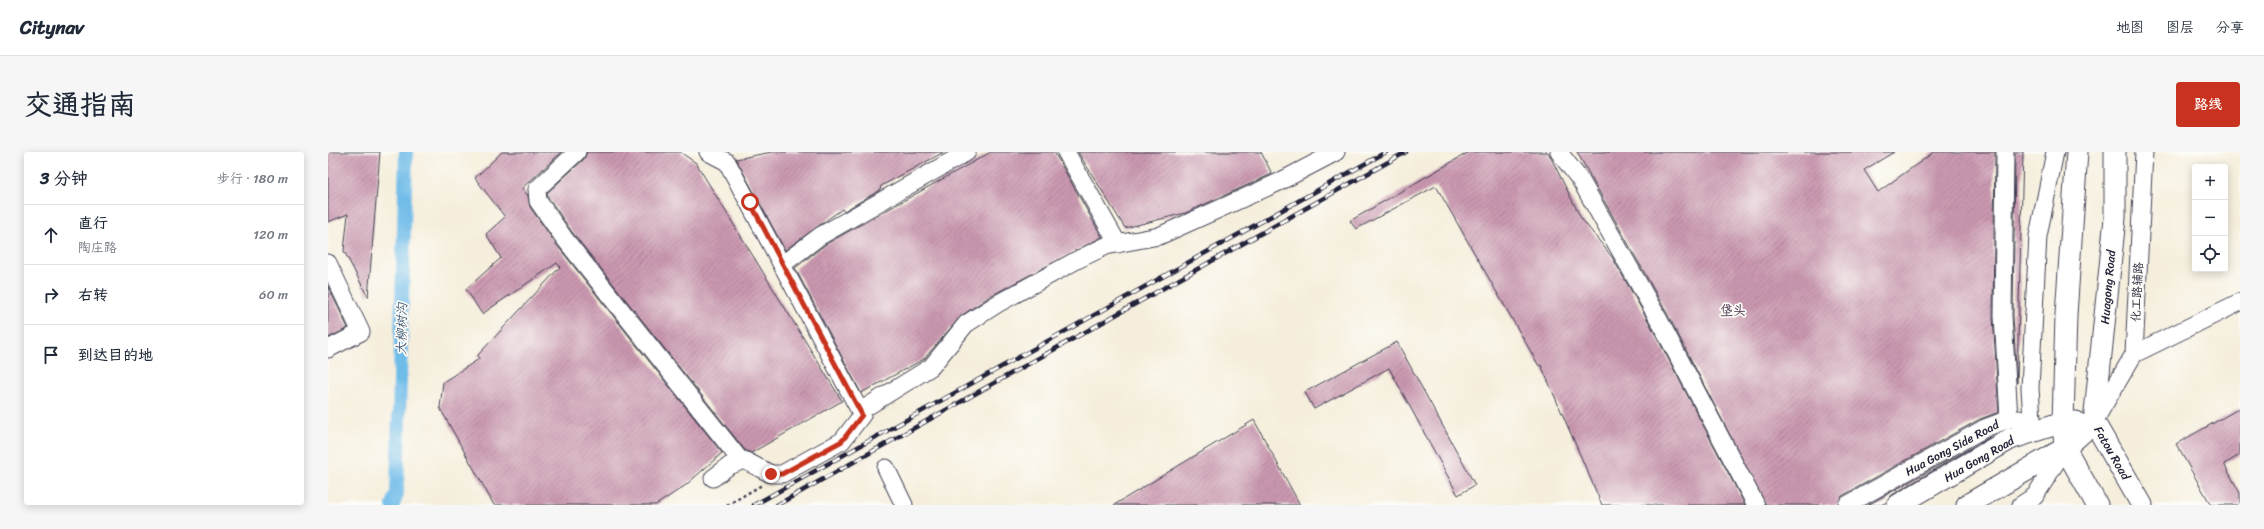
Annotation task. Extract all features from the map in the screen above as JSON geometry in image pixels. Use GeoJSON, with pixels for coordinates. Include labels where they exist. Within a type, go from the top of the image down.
{"type":"FeatureCollection","features":[{"type":"Feature","properties":{"kind":"main road"},"geometry":{"type":"LineString","coordinates":[[2077,152],[2066,315],[2063,422],[2065,448],[2097,505]]}},
{"type":"Feature","properties":{"kind":"main road","name":"Huagong Road"},"geometry":{"type":"LineString","coordinates":[[2094,422],[2115,218],[2115,152]]}},
{"type":"Feature","properties":{"kind":"main road","name":"Hua Gong Road"},"geometry":{"type":"LineString","coordinates":[[1898,505],[2010,439],[2063,422],[2094,422]]}},
{"type":"Feature","properties":{"kind":"main road"},"geometry":{"type":"LineString","coordinates":[[1966,505],[2065,448],[2094,422]]}},
{"type":"Feature","properties":{"kind":"main road","name":"Fatou Road"},"geometry":{"type":"LineString","coordinates":[[2094,422],[2142,505]]}},
{"type":"Feature","properties":{"kind":"street"},"geometry":{"type":"LineString","coordinates":[[577,152],[537,188],[538,201],[564,238],[741,461]]}},
{"type":"Feature","properties":{"kind":"street"},"geometry":{"type":"LineString","coordinates":[[708,152],[727,162],[783,264],[861,413]]}},
{"type":"Feature","properties":{"kind":"street"},"geometry":{"type":"LineString","coordinates":[[783,264],[820,236],[967,152]]}},
{"type":"Feature","properties":{"kind":"street"},"geometry":{"type":"LineString","coordinates":[[1066,152],[1118,244]]}},
{"type":"Feature","properties":{"kind":"street"},"geometry":{"type":"LineString","coordinates":[[713,478],[729,466],[744,460],[771,474],[782,474],[842,441],[861,413],[931,367],[966,324],[997,304],[1077,260],[1106,246],[1159,236],[1279,182],[1336,152]]}},
{"type":"Feature","properties":{"kind":"street"},"geometry":{"type":"LineString","coordinates":[[1559,152],[1581,181],[1659,320],[1756,505]]}},
{"type":"Feature","properties":{"kind":"street"},"geometry":{"type":"LineString","coordinates":[[2005,152],[2003,316],[2009,418]]}},
{"type":"Feature","properties":{"kind":"street"},"geometry":{"type":"LineString","coordinates":[[2032,420],[2030,388],[2038,236],[2055,152]]}},
{"type":"Feature","properties":{"kind":"street","name":"化工路辅路"},"geometry":{"type":"LineString","coordinates":[[2094,422],[2134,354],[2144,152]]}},
{"type":"Feature","properties":{"kind":"street"},"geometry":{"type":"LineString","coordinates":[[328,263],[361,332],[329,352]]}},
{"type":"Feature","properties":{"kind":"street"},"geometry":{"type":"LineString","coordinates":[[2134,354],[2240,302]]}},
{"type":"Feature","properties":{"kind":"street","name":"Hua Gong Side Road"},"geometry":{"type":"LineString","coordinates":[[1847,505],[1985,428],[2009,418],[2063,422]]}},
{"type":"Feature","properties":{"kind":"street"},"geometry":{"type":"LineString","coordinates":[[2021,505],[2035,496],[2065,448]]}},
{"type":"Feature","properties":{"kind":"street"},"geometry":{"type":"LineString","coordinates":[[886,468],[904,505]]}},
{"type":"Feature","properties":{"kind":"path"},"geometry":{"type":"LineString","coordinates":[[727,505],[782,474]]}},
{"type":"Feature","properties":{"kind":"building"},"geometry":{"type":"Polygon","coordinates":[[[328,152],[380,152],[368,297],[344,251],[348,214],[328,222],[328,152]]]}},
{"type":"Feature","properties":{"kind":"building"},"geometry":{"type":"Polygon","coordinates":[[[502,152],[562,152],[522,188],[528,196],[530,207],[556,244],[722,453],[686,485],[656,505],[494,505],[440,408],[443,382],[479,359],[478,355],[560,267],[557,263],[482,314],[466,289],[501,258],[486,234],[505,217],[475,178],[502,152]]]}},
{"type":"Feature","properties":{"kind":"building"},"geometry":{"type":"Polygon","coordinates":[[[587,152],[680,152],[696,163],[842,401],[751,453],[745,450],[572,232],[548,197],[547,193],[584,159],[587,152]]]}},
{"type":"Feature","properties":{"kind":"building"},"geometry":{"type":"Polygon","coordinates":[[[772,152],[944,152],[881,186],[880,190],[844,211],[842,209],[785,250],[736,159],[772,152]]]}},
{"type":"Feature","properties":{"kind":"building"},"geometry":{"type":"Polygon","coordinates":[[[991,152],[1054,152],[1102,237],[992,295],[961,316],[924,359],[861,393],[795,268],[826,244],[991,152]]]}},
{"type":"Feature","properties":{"kind":"building"},"geometry":{"type":"Polygon","coordinates":[[[1078,152],[1261,152],[1272,174],[1185,213],[1125,228],[1078,152]]]}},
{"type":"Feature","properties":{"kind":"building"},"geometry":{"type":"Polygon","coordinates":[[[1469,152],[1548,152],[1581,218],[1612,257],[1650,324],[1745,505],[1602,505],[1541,365],[1539,366],[1436,186],[1356,229],[1350,221],[1469,152]]]}},
{"type":"Feature","properties":{"kind":"building"},"geometry":{"type":"Polygon","coordinates":[[[1577,152],[1894,152],[1864,170],[1878,192],[1934,152],[1995,152],[1993,316],[1999,412],[1980,419],[1842,496],[1837,505],[1766,505],[1668,315],[1577,152]]]}},
{"type":"Feature","properties":{"kind":"building"},"geometry":{"type":"Polygon","coordinates":[[[2015,152],[2023,152],[2017,383],[2013,316],[2015,152]]]}},
{"type":"Feature","properties":{"kind":"building"},"geometry":{"type":"Polygon","coordinates":[[[328,286],[348,328],[328,338],[328,286]]]}},
{"type":"Feature","properties":{"kind":"building"},"geometry":{"type":"Polygon","coordinates":[[[1397,342],[1475,485],[1458,495],[1389,368],[1314,409],[1305,392],[1397,342]]]}},
{"type":"Feature","properties":{"kind":"building"},"geometry":{"type":"Polygon","coordinates":[[[2240,408],[2240,455],[2224,464],[2240,493],[2240,505],[2211,505],[2176,444],[2240,408]]]}},
{"type":"Feature","properties":{"kind":"building"},"geometry":{"type":"Polygon","coordinates":[[[1254,420],[1300,505],[1114,505],[1254,420]]]}},
{"type":"Feature","properties":{"kind":"building"},"geometry":{"type":"Polygon","coordinates":[[[1990,437],[1892,495],[1887,502],[1881,505],[1868,505],[1990,437]]]}},
{"type":"Feature","properties":{"kind":"waterway","name":"大柳树沟"},"geometry":{"type":"LineString","coordinates":[[393,505],[397,493],[406,152]]}},
{"type":"Feature","properties":{"kind":"railway"},"geometry":{"type":"LineString","coordinates":[[754,505],[1386,152]]}},
{"type":"Feature","properties":{"kind":"railway"},"geometry":{"type":"LineString","coordinates":[[777,505],[1406,152]]}},
{"type":"Feature","properties":{"kind":"district","name":"垡头"},"geometry":{"type":"Point","coordinates":[1733,310]}},
{"type":"Feature","properties":{"kind":"route"},"geometry":{"type":"LineString","coordinates":[[750,202],[862,415],[842,441],[782,474],[771,474]]}}]}
